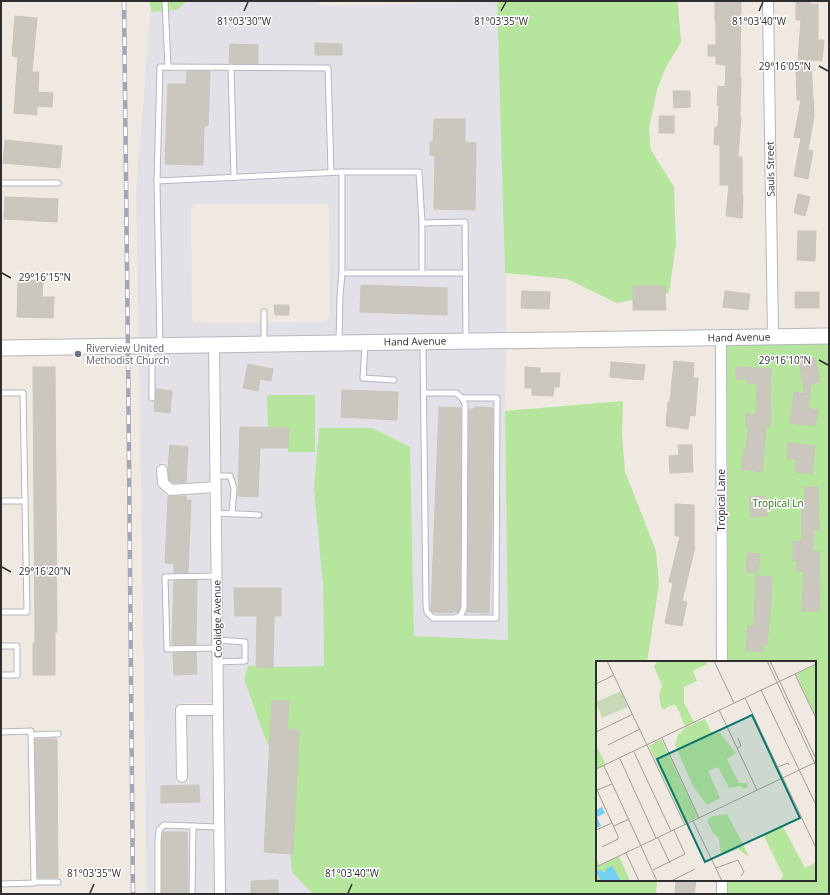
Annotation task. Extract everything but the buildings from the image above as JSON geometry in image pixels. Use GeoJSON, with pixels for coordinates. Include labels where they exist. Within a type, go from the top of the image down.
{"type":"FeatureCollection","features":[{"type":"Feature","properties":{"kind":"street","name":"Sauls Street"},"geometry":{"type":"LineString","coordinates":[[768,1],[773,337]]}},
{"type":"Feature","properties":{"kind":"street","name":"Hand Avenue"},"geometry":{"type":"LineString","coordinates":[[1,348],[829,336]]}},
{"type":"Feature","properties":{"kind":"street","name":"Tropical Lane"},"geometry":{"type":"LineString","coordinates":[[721,338],[722,661]]}},
{"type":"Feature","properties":{"kind":"street","name":"Coolidge Avenue"},"geometry":{"type":"LineString","coordinates":[[214,344],[220,894]]}},
{"type":"Feature","properties":{"kind":"street"},"geometry":{"type":"LineString","coordinates":[[162,470],[163,483],[171,490],[215,487]]}},
{"type":"Feature","properties":{"kind":"street"},"geometry":{"type":"LineString","coordinates":[[182,777],[181,710],[218,710]]}},
{"type":"Feature","properties":{"kind":"street"},"geometry":{"type":"LineString","coordinates":[[722,881],[722,894]]}},
{"type":"Feature","properties":{"kind":"lane"},"geometry":{"type":"LineString","coordinates":[[165,1],[168,67]]}},
{"type":"Feature","properties":{"kind":"lane"},"geometry":{"type":"LineString","coordinates":[[152,398],[156,345],[158,254],[157,181],[160,67],[328,68],[331,172]]}},
{"type":"Feature","properties":{"kind":"lane"},"geometry":{"type":"LineString","coordinates":[[231,67],[234,177]]}},
{"type":"Feature","properties":{"kind":"lane"},"geometry":{"type":"LineString","coordinates":[[157,181],[331,172],[419,172],[422,223],[422,272]]}},
{"type":"Feature","properties":{"kind":"lane"},"geometry":{"type":"LineString","coordinates":[[339,343],[342,273],[342,172]]}},
{"type":"Feature","properties":{"kind":"lane"},"geometry":{"type":"LineString","coordinates":[[1,183],[58,183]]}},
{"type":"Feature","properties":{"kind":"lane"},"geometry":{"type":"LineString","coordinates":[[422,223],[464,222],[466,341]]}},
{"type":"Feature","properties":{"kind":"lane"},"geometry":{"type":"LineString","coordinates":[[342,273],[464,273]]}},
{"type":"Feature","properties":{"kind":"lane"},"geometry":{"type":"LineString","coordinates":[[264,312],[264,344]]}},
{"type":"Feature","properties":{"kind":"lane"},"geometry":{"type":"LineString","coordinates":[[424,341],[427,612],[433,618],[496,618],[497,398],[462,398]]}},
{"type":"Feature","properties":{"kind":"lane"},"geometry":{"type":"LineString","coordinates":[[365,342],[364,378],[394,380]]}},
{"type":"Feature","properties":{"kind":"lane"},"geometry":{"type":"LineString","coordinates":[[1,393],[23,393],[27,612],[1,612]]}},
{"type":"Feature","properties":{"kind":"lane"},"geometry":{"type":"LineString","coordinates":[[424,393],[456,394],[462,398],[465,404],[464,608],[461,615],[456,618]]}},
{"type":"Feature","properties":{"kind":"lane"},"geometry":{"type":"LineString","coordinates":[[215,476],[230,476],[234,488],[232,514]]}},
{"type":"Feature","properties":{"kind":"lane"},"geometry":{"type":"LineString","coordinates":[[1,501],[25,501]]}},
{"type":"Feature","properties":{"kind":"lane"},"geometry":{"type":"LineString","coordinates":[[215,513],[259,515]]}},
{"type":"Feature","properties":{"kind":"lane"},"geometry":{"type":"LineString","coordinates":[[216,576],[165,578],[167,649],[245,642],[245,661],[217,662]]}},
{"type":"Feature","properties":{"kind":"lane"},"geometry":{"type":"LineString","coordinates":[[1,646],[17,646],[17,675],[1,675]]}},
{"type":"Feature","properties":{"kind":"lane"},"geometry":{"type":"LineString","coordinates":[[1,732],[31,731],[34,882]]}},
{"type":"Feature","properties":{"kind":"lane"},"geometry":{"type":"LineString","coordinates":[[31,735],[58,734]]}},
{"type":"Feature","properties":{"kind":"lane"},"geometry":{"type":"LineString","coordinates":[[158,894],[159,830],[164,825],[219,827]]}},
{"type":"Feature","properties":{"kind":"lane"},"geometry":{"type":"LineString","coordinates":[[192,826],[192,894]]}},
{"type":"Feature","properties":{"kind":"lane"},"geometry":{"type":"LineString","coordinates":[[1,884],[58,882]]}},
{"type":"Feature","properties":{"kind":"shaded area"},"geometry":{"type":"Polygon","coordinates":[[[187,1],[318,1],[319,4],[323,6],[497,1],[506,273],[506,334],[139,339],[136,191],[151,8],[152,12],[177,10],[187,1]],[[197,204],[193,206],[191,211],[192,318],[194,322],[324,322],[328,320],[330,315],[329,209],[325,204],[197,204]]]}},
{"type":"Feature","properties":{"kind":"shaded area"},"geometry":{"type":"Polygon","coordinates":[[[506,347],[505,411],[508,640],[414,636],[410,447],[323,585],[324,667],[249,666],[244,679],[262,730],[289,797],[292,872],[313,894],[226,894],[220,350],[506,347]]]}},
{"type":"Feature","properties":{"kind":"shaded area"},"geometry":{"type":"Polygon","coordinates":[[[208,351],[209,481],[173,484],[169,479],[167,462],[155,465],[157,485],[166,495],[170,497],[209,494],[211,703],[182,703],[175,711],[176,784],[188,783],[187,716],[212,716],[214,894],[147,894],[139,352],[208,351]]]}},
{"type":"Feature","properties":{"kind":"green space"},"geometry":{"type":"Polygon","coordinates":[[[149,1],[187,1],[177,10],[152,12],[149,1]]]}},
{"type":"Feature","properties":{"kind":"green space"},"geometry":{"type":"Polygon","coordinates":[[[497,1],[677,1],[681,42],[665,69],[657,90],[649,128],[651,150],[674,187],[676,244],[669,293],[617,303],[567,279],[505,273],[497,1]]]}},
{"type":"Feature","properties":{"kind":"green space","name":"Tropical Ln"},"geometry":{"type":"Polygon","coordinates":[[[829,343],[829,894],[728,894],[728,881],[816,881],[816,661],[728,661],[727,344],[829,343]]]}},
{"type":"Feature","properties":{"kind":"green space"},"geometry":{"type":"Polygon","coordinates":[[[267,395],[315,395],[315,452],[288,452],[289,428],[268,427],[267,395]]]}},
{"type":"Feature","properties":{"kind":"green space"},"geometry":{"type":"Polygon","coordinates":[[[623,401],[622,433],[625,472],[656,551],[659,585],[647,661],[596,661],[596,881],[657,881],[656,894],[313,894],[292,872],[289,839],[289,797],[262,730],[244,679],[248,666],[324,666],[323,585],[314,489],[319,428],[372,428],[410,447],[414,636],[508,640],[505,411],[623,401]]]}},
{"type":"Feature","properties":{"kind":"railway"},"geometry":{"type":"LineString","coordinates":[[124,1],[133,894]]}},
{"type":"Feature","properties":{"kind":"place","name":"Riverview United Methodist Church"},"geometry":{"type":"Point","coordinates":[78,354]}}]}
